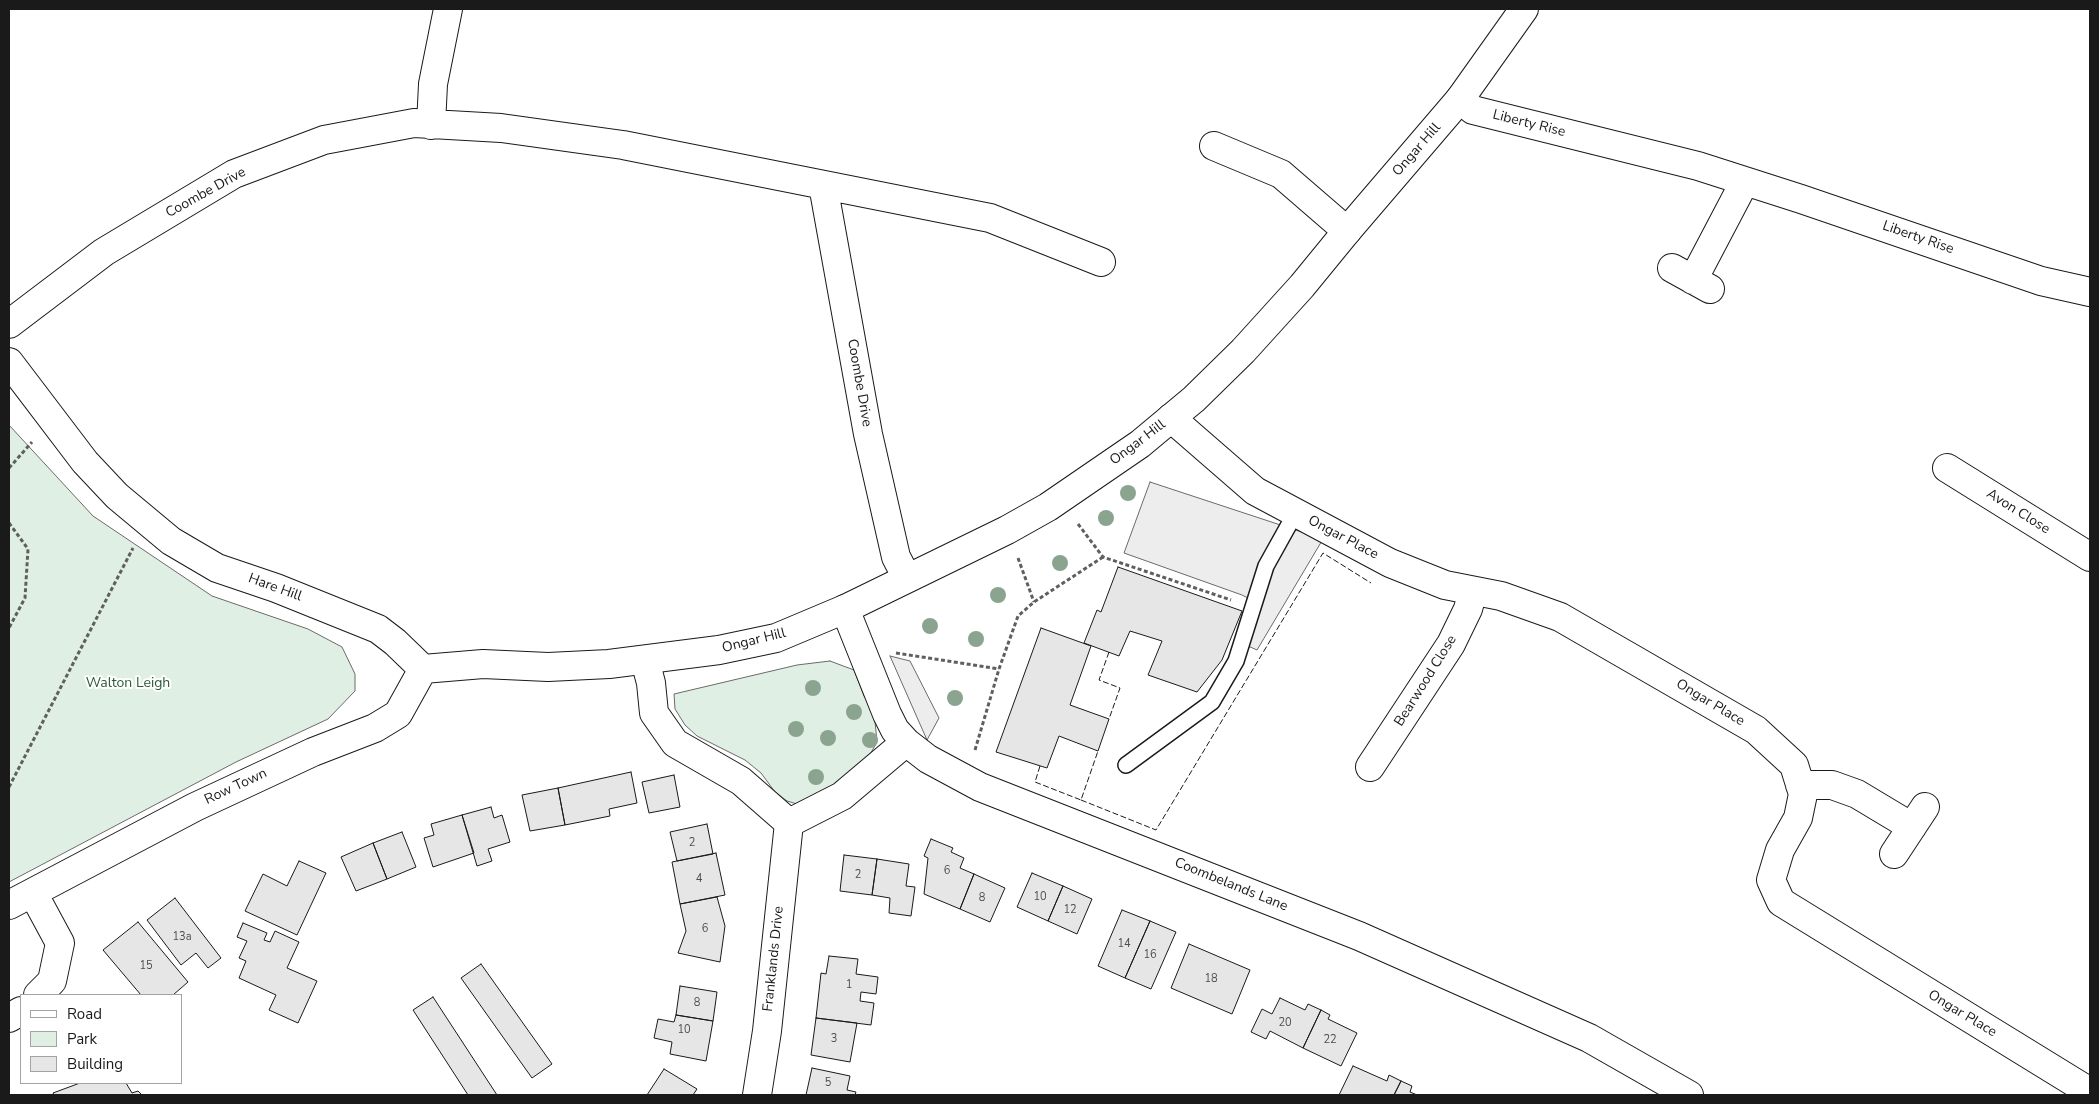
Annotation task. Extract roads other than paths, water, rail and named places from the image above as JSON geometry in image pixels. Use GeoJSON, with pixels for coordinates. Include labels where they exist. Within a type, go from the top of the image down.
{"type":"FeatureCollection","features":[{"type":"Feature","properties":{"kind":"street"},"geometry":{"type":"LineString","coordinates":[[431,125],[433,84],[448,9]]}},
{"type":"Feature","properties":{"kind":"street","name":"Ongar Hill"},"geometry":{"type":"LineString","coordinates":[[423,669],[482,664],[548,667],[609,664],[719,650],[776,638],[845,609],[1007,530],[1048,507],[1140,444],[1194,399],[1243,351],[1302,286],[1347,230],[1460,99],[1524,9]]}},
{"type":"Feature","properties":{"kind":"street","name":"Liberty Rise"},"geometry":{"type":"LineString","coordinates":[[1460,99],[1472,110],[1688,164],[1746,181],[2041,281],[2090,292]]}},
{"type":"Feature","properties":{"kind":"street","name":"Coombe Drive"},"geometry":{"type":"LineString","coordinates":[[9,324],[104,252],[234,174],[324,140],[414,124],[501,128],[623,145],[990,218],[1101,262]]}},
{"type":"Feature","properties":{"kind":"street"},"geometry":{"type":"LineString","coordinates":[[1214,146],[1281,174],[1347,230]]}},
{"type":"Feature","properties":{"kind":"street"},"geometry":{"type":"LineString","coordinates":[[1692,279],[1746,181]]}},
{"type":"Feature","properties":{"kind":"street","name":"Coombe Drive"},"geometry":{"type":"LineString","coordinates":[[823,185],[868,434],[896,557],[907,578]]}},
{"type":"Feature","properties":{"kind":"street","name":"Hare Hill"},"geometry":{"type":"LineString","coordinates":[[9,362],[85,462],[117,496],[171,541],[217,568],[276,588],[378,629],[395,642],[423,669]]}},
{"type":"Feature","properties":{"kind":"street","name":"Ongar Place"},"geometry":{"type":"LineString","coordinates":[[1171,418],[1255,490],[1390,563],[1445,585],[1501,596],[1560,617],[1756,730],[1794,765],[1803,794],[1798,818],[1780,850],[1771,880],[1781,902],[2090,1092]]}},
{"type":"Feature","properties":{"kind":"street","name":"Avon Close"},"geometry":{"type":"LineString","coordinates":[[1947,468],[2090,557]]}},
{"type":"Feature","properties":{"kind":"street","name":"Bearwood Close"},"geometry":{"type":"LineString","coordinates":[[1370,767],[1451,644],[1468,609],[1473,591]]}},
{"type":"Feature","properties":{"kind":"street","name":"Coombelands Lane"},"geometry":{"type":"LineString","coordinates":[[845,609],[886,714],[895,730],[906,742],[928,759],[980,787],[1359,936],[1589,1038],[1689,1095]]}},
{"type":"Feature","properties":{"kind":"street"},"geometry":{"type":"LineString","coordinates":[[645,660],[651,683],[654,713],[675,743],[741,781],[789,823],[842,796],[906,742]]}},
{"type":"Feature","properties":{"kind":"street","name":"Row Town"},"geometry":{"type":"LineString","coordinates":[[9,905],[195,807],[312,752],[383,723],[398,714],[423,669]]}},
{"type":"Feature","properties":{"kind":"street"},"geometry":{"type":"LineString","coordinates":[[1800,785],[1832,784],[1918,817],[1894,854]]}},
{"type":"Feature","properties":{"kind":"street","name":"Franklands Drive"},"geometry":{"type":"LineString","coordinates":[[757,1095],[767,1031],[789,823]]}},
{"type":"Feature","properties":{"kind":"street"},"geometry":{"type":"LineString","coordinates":[[32,893],[60,943],[52,980],[39,994]]}},
{"type":"Feature","properties":{"kind":"street"},"geometry":{"type":"LineString","coordinates":[[9,1018],[20,1012]]}},
{"type":"Feature","properties":{"kind":"lane"},"geometry":{"type":"LineString","coordinates":[[1126,765],[1212,702],[1236,661],[1266,566],[1296,512]]}},
{"type":"Feature","properties":{"kind":"park label","name":"Walton Leigh"},"geometry":{"type":"Point","coordinates":[128,684]}}]}
